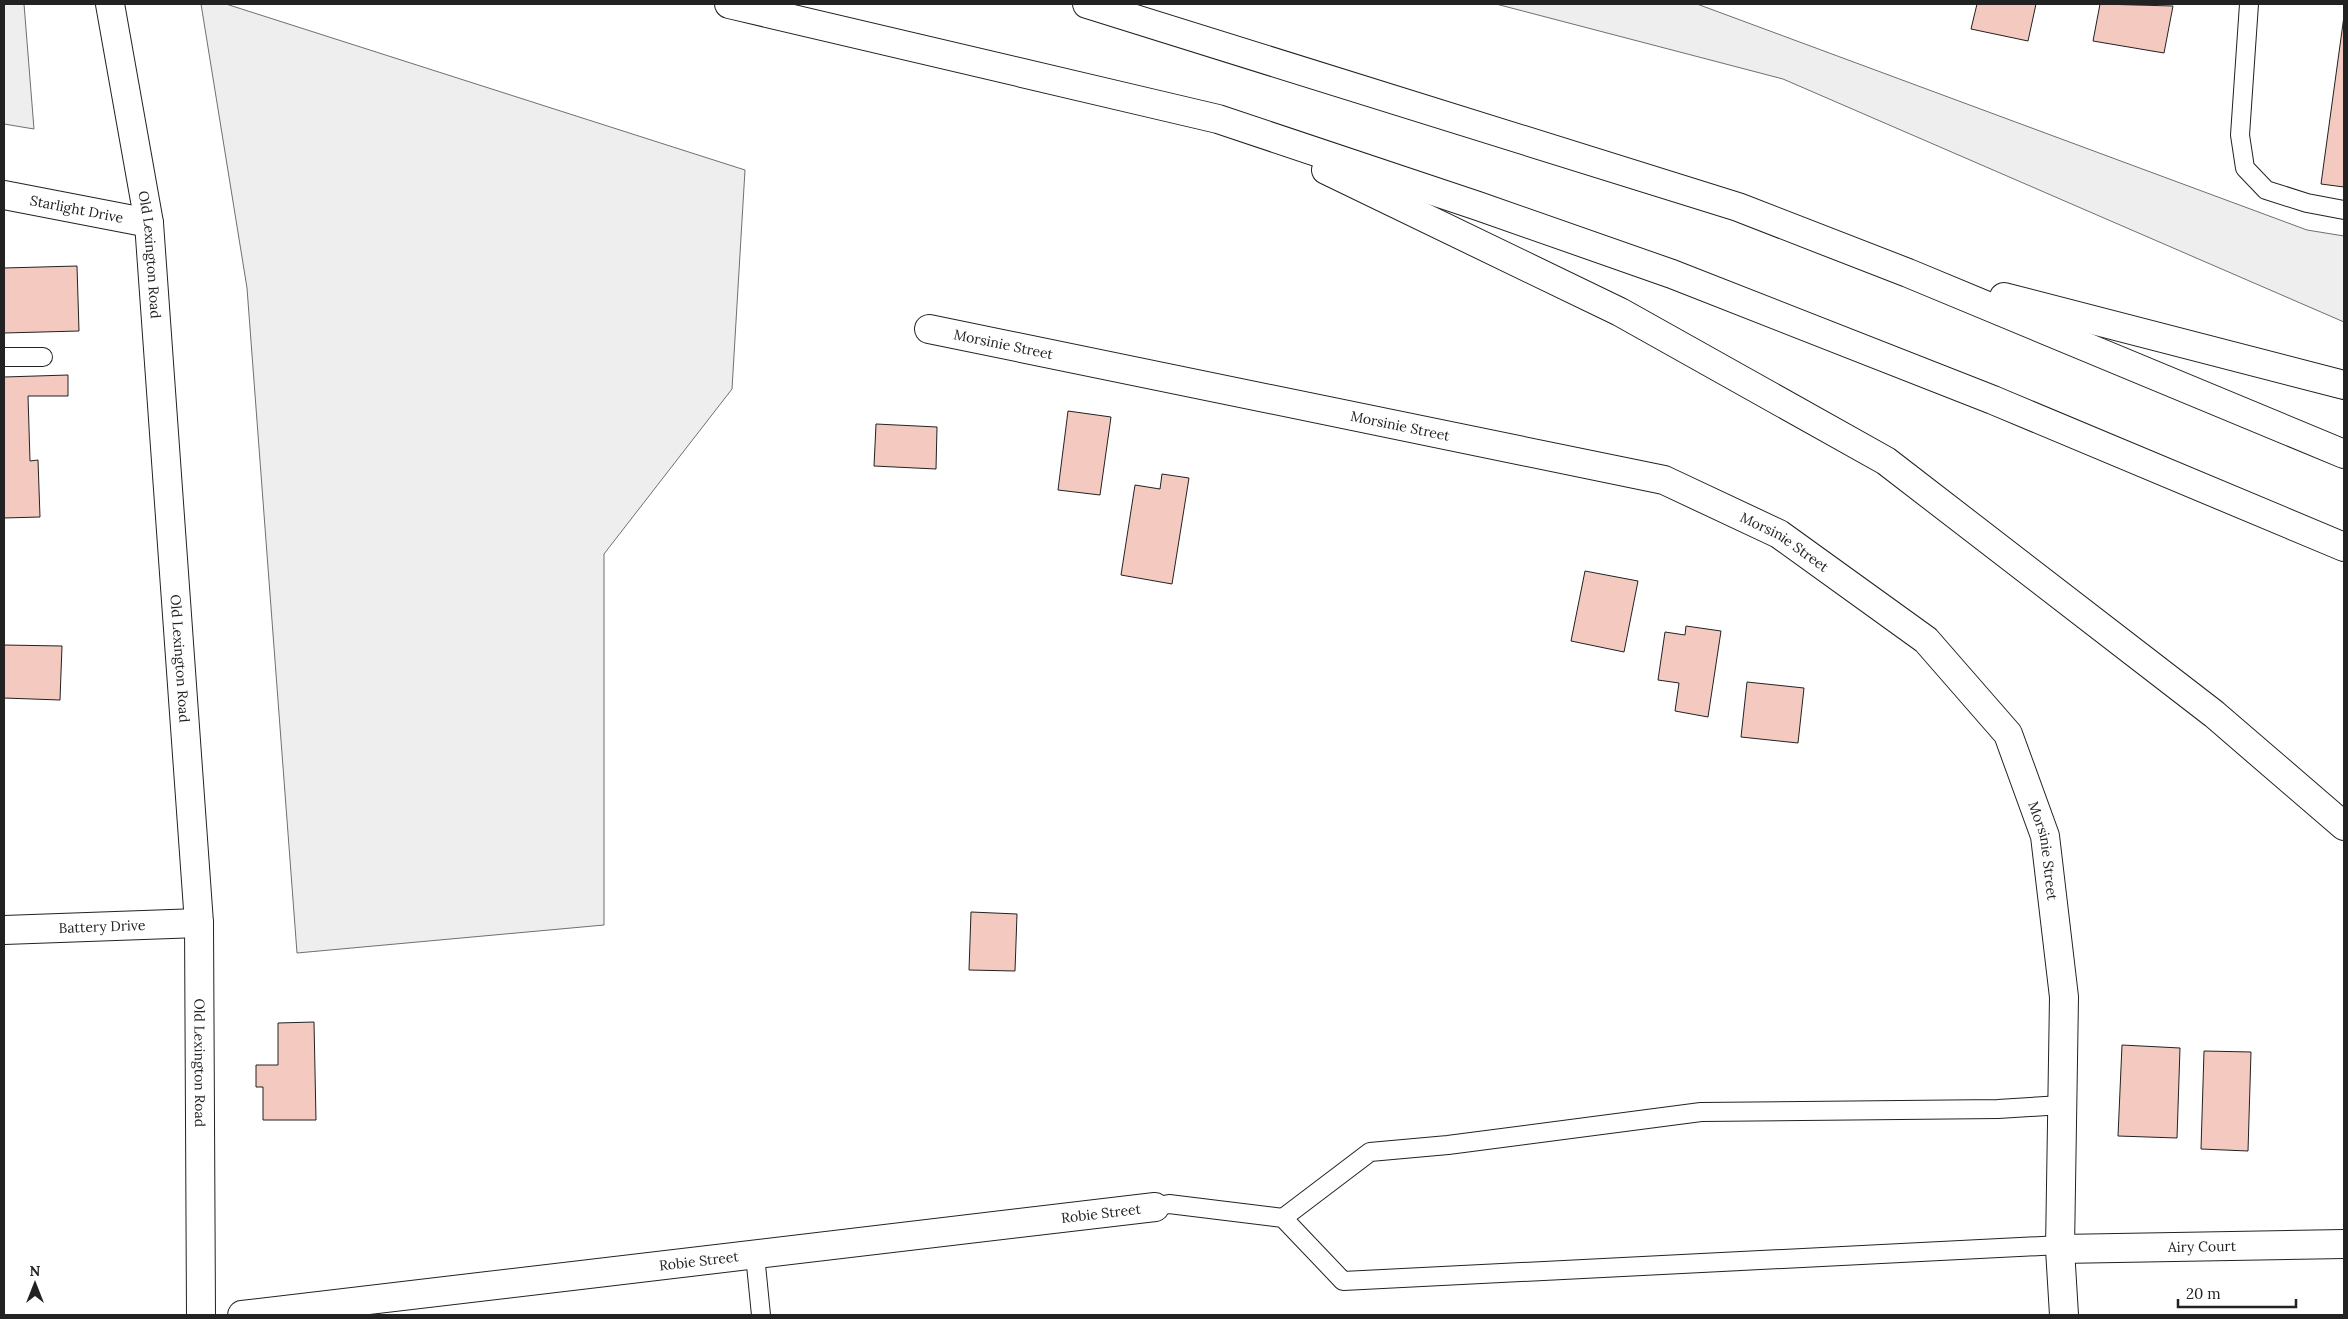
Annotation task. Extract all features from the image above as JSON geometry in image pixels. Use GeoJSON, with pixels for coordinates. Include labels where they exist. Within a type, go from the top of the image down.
{"type":"FeatureCollection","features":[{"type":"Feature","properties":{"kind":"main road"},"geometry":{"type":"LineString","coordinates":[[729,4],[1218,119],[1672,274],[1993,400],[2344,547]]}},
{"type":"Feature","properties":{"kind":"main road"},"geometry":{"type":"LineString","coordinates":[[1087,4],[1738,207],[1908,273],[2344,454]]}},
{"type":"Feature","properties":{"kind":"main road","name":"Old Lexington Road"},"geometry":{"type":"LineString","coordinates":[[112,16],[149,223],[199,923],[201,1315]]}},
{"type":"Feature","properties":{"kind":"main road"},"geometry":{"type":"LineString","coordinates":[[1218,119],[1620,312],[1886,461],[2214,714],[2344,826]]}},
{"type":"Feature","properties":{"kind":"main road","name":"Starlight Drive"},"geometry":{"type":"LineString","coordinates":[[4,195],[149,223]]}},
{"type":"Feature","properties":{"kind":"main road"},"geometry":{"type":"LineString","coordinates":[[1908,273],[2344,385]]}},
{"type":"Feature","properties":{"kind":"main road","name":"Morsinie Street"},"geometry":{"type":"LineString","coordinates":[[929,329],[1664,480],[1778,534],[1926,640],[2008,734],[2045,836],[2064,997],[2060,1247],[2064,1315]]}},
{"type":"Feature","properties":{"kind":"main road","name":"Battery Drive"},"geometry":{"type":"LineString","coordinates":[[4,930],[199,923]]}},
{"type":"Feature","properties":{"kind":"main road","name":"Robie Street"},"geometry":{"type":"LineString","coordinates":[[242,1315],[397,1306],[755,1255],[1155,1208]]}},
{"type":"Feature","properties":{"kind":"main road","name":"Airy Court"},"geometry":{"type":"LineString","coordinates":[[2060,1247],[2344,1244]]}},
{"type":"Feature","properties":{"kind":"lane"},"geometry":{"type":"LineString","coordinates":[[2249,4],[2240,135],[2245,168],[2266,190],[2307,203],[2344,210]]}},
{"type":"Feature","properties":{"kind":"lane"},"geometry":{"type":"LineString","coordinates":[[4,357],[43,356]]}},
{"type":"Feature","properties":{"kind":"lane"},"geometry":{"type":"LineString","coordinates":[[1283,1218],[1370,1152],[1448,1145],[1701,1112],[1998,1109],[2062,1105]]}},
{"type":"Feature","properties":{"kind":"lane"},"geometry":{"type":"LineString","coordinates":[[1155,1208],[1169,1204],[1283,1218],[1343,1281],[2060,1247]]}},
{"type":"Feature","properties":{"kind":"lane"},"geometry":{"type":"LineString","coordinates":[[755,1255],[761,1315]]}},
{"type":"Feature","properties":{"kind":"shaded area"},"geometry":{"type":"Polygon","coordinates":[[[4,4],[24,4],[34,129],[4,124],[4,4]]]}},
{"type":"Feature","properties":{"kind":"shaded area"},"geometry":{"type":"Polygon","coordinates":[[[201,4],[226,4],[745,170],[732,389],[604,554],[604,925],[297,953],[247,288],[201,4]]]}},
{"type":"Feature","properties":{"kind":"shaded area"},"geometry":{"type":"Polygon","coordinates":[[[1496,4],[1697,4],[2307,230],[2344,236],[2344,322],[1783,79],[1496,4]]]}},
{"type":"Feature","properties":{"kind":"building"},"geometry":{"type":"Polygon","coordinates":[[[1977,4],[2036,4],[2028,41],[1971,29],[1977,4]]]}},
{"type":"Feature","properties":{"kind":"building"},"geometry":{"type":"Polygon","coordinates":[[[2100,4],[2173,6],[2164,53],[2093,41],[2100,4]]]}},
{"type":"Feature","properties":{"kind":"building"},"geometry":{"type":"Polygon","coordinates":[[[2344,16],[2344,187],[2321,184],[2344,16]]]}},
{"type":"Feature","properties":{"kind":"building"},"geometry":{"type":"Polygon","coordinates":[[[77,266],[79,331],[4,333],[4,268],[77,266]]]}},
{"type":"Feature","properties":{"kind":"building"},"geometry":{"type":"Polygon","coordinates":[[[68,375],[68,396],[28,396],[30,461],[38,460],[40,517],[4,518],[4,377],[68,375]]]}},
{"type":"Feature","properties":{"kind":"building"},"geometry":{"type":"Polygon","coordinates":[[[1068,411],[1111,417],[1100,495],[1058,490],[1068,411]]]}},
{"type":"Feature","properties":{"kind":"building"},"geometry":{"type":"Polygon","coordinates":[[[876,424],[937,427],[936,469],[874,466],[876,424]]]}},
{"type":"Feature","properties":{"kind":"building"},"geometry":{"type":"Polygon","coordinates":[[[1162,474],[1189,478],[1172,584],[1121,575],[1135,485],[1160,489],[1162,474]]]}},
{"type":"Feature","properties":{"kind":"building"},"geometry":{"type":"Polygon","coordinates":[[[1585,571],[1638,581],[1624,652],[1571,641],[1585,571]]]}},
{"type":"Feature","properties":{"kind":"building"},"geometry":{"type":"Polygon","coordinates":[[[1686,626],[1721,631],[1708,717],[1675,711],[1679,683],[1658,680],[1665,632],[1685,635],[1686,626]]]}},
{"type":"Feature","properties":{"kind":"building"},"geometry":{"type":"Polygon","coordinates":[[[4,645],[62,646],[60,700],[4,698],[4,645]]]}},
{"type":"Feature","properties":{"kind":"building"},"geometry":{"type":"Polygon","coordinates":[[[1747,682],[1804,688],[1798,743],[1741,737],[1747,682]]]}},
{"type":"Feature","properties":{"kind":"building"},"geometry":{"type":"Polygon","coordinates":[[[971,912],[1017,914],[1015,971],[969,970],[971,912]]]}},
{"type":"Feature","properties":{"kind":"building"},"geometry":{"type":"Polygon","coordinates":[[[314,1022],[316,1120],[263,1120],[263,1087],[256,1087],[256,1065],[278,1065],[278,1023],[314,1022]]]}},
{"type":"Feature","properties":{"kind":"building"},"geometry":{"type":"Polygon","coordinates":[[[2122,1045],[2180,1048],[2177,1138],[2118,1136],[2122,1045]]]}},
{"type":"Feature","properties":{"kind":"building"},"geometry":{"type":"Polygon","coordinates":[[[2204,1051],[2251,1052],[2248,1151],[2201,1149],[2204,1051]]]}}]}
